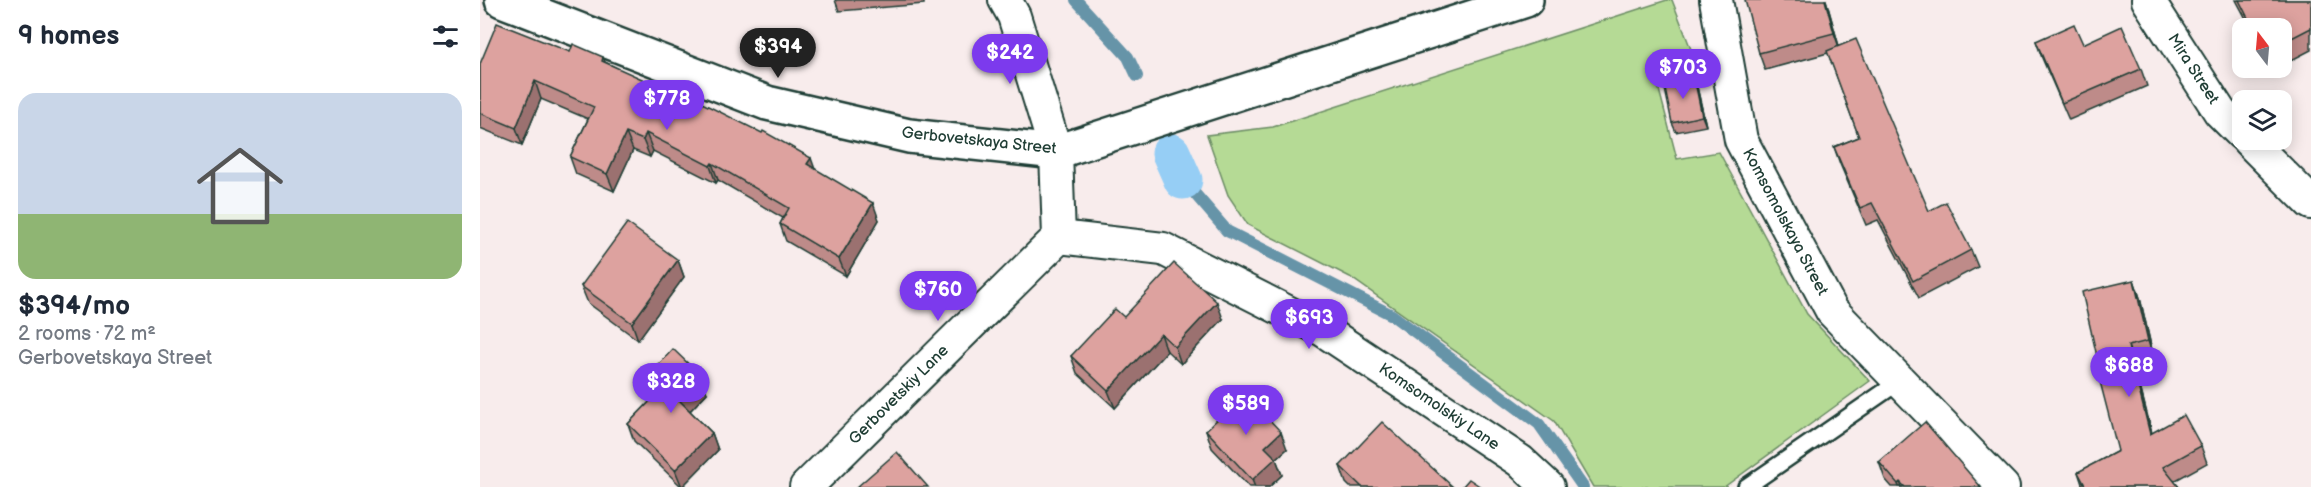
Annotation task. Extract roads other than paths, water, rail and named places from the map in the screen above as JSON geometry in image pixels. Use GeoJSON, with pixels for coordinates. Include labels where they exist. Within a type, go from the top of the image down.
{"type":"FeatureCollection","features":[{"type":"Feature","properties":{"kind":"street","name":"Gerbovetskaya Street"},"geometry":{"type":"LineString","coordinates":[[502,0],[767,103],[909,136],[1056,152],[1526,0]]}},
{"type":"Feature","properties":{"kind":"street"},"geometry":{"type":"LineString","coordinates":[[1005,0],[1014,16],[1056,152],[1059,237]]}},
{"type":"Feature","properties":{"kind":"street","name":"Komsomolskaya Street"},"geometry":{"type":"LineString","coordinates":[[1716,0],[1741,140],[1832,311],[2002,487]]}},
{"type":"Feature","properties":{"kind":"street","name":"Mira Street"},"geometry":{"type":"LineString","coordinates":[[2148,0],[2220,112],[2232,124]]}},
{"type":"Feature","properties":{"kind":"street"},"geometry":{"type":"LineString","coordinates":[[2258,150],[2311,203]]}},
{"type":"Feature","properties":{"kind":"street","name":"Gerbovetskiy Lane"},"geometry":{"type":"LineString","coordinates":[[807,487],[1059,237]]}},
{"type":"Feature","properties":{"kind":"street","name":"Komsomolskiy Lane"},"geometry":{"type":"LineString","coordinates":[[1059,237],[1163,249],[1323,330],[1520,461],[1548,487]]}},
{"type":"Feature","properties":{"kind":"lane"},"geometry":{"type":"LineString","coordinates":[[1746,487],[1900,381]]}},
{"type":"Feature","properties":{"kind":"waterway"},"geometry":{"type":"LineString","coordinates":[[1076,0],[1128,57],[1137,76]]}},
{"type":"Feature","properties":{"kind":"waterway"},"geometry":{"type":"LineString","coordinates":[[1171,153],[1183,180]]}},
{"type":"Feature","properties":{"kind":"waterway"},"geometry":{"type":"LineString","coordinates":[[1183,180],[1227,231],[1392,315],[1539,424],[1583,487]]}}]}
